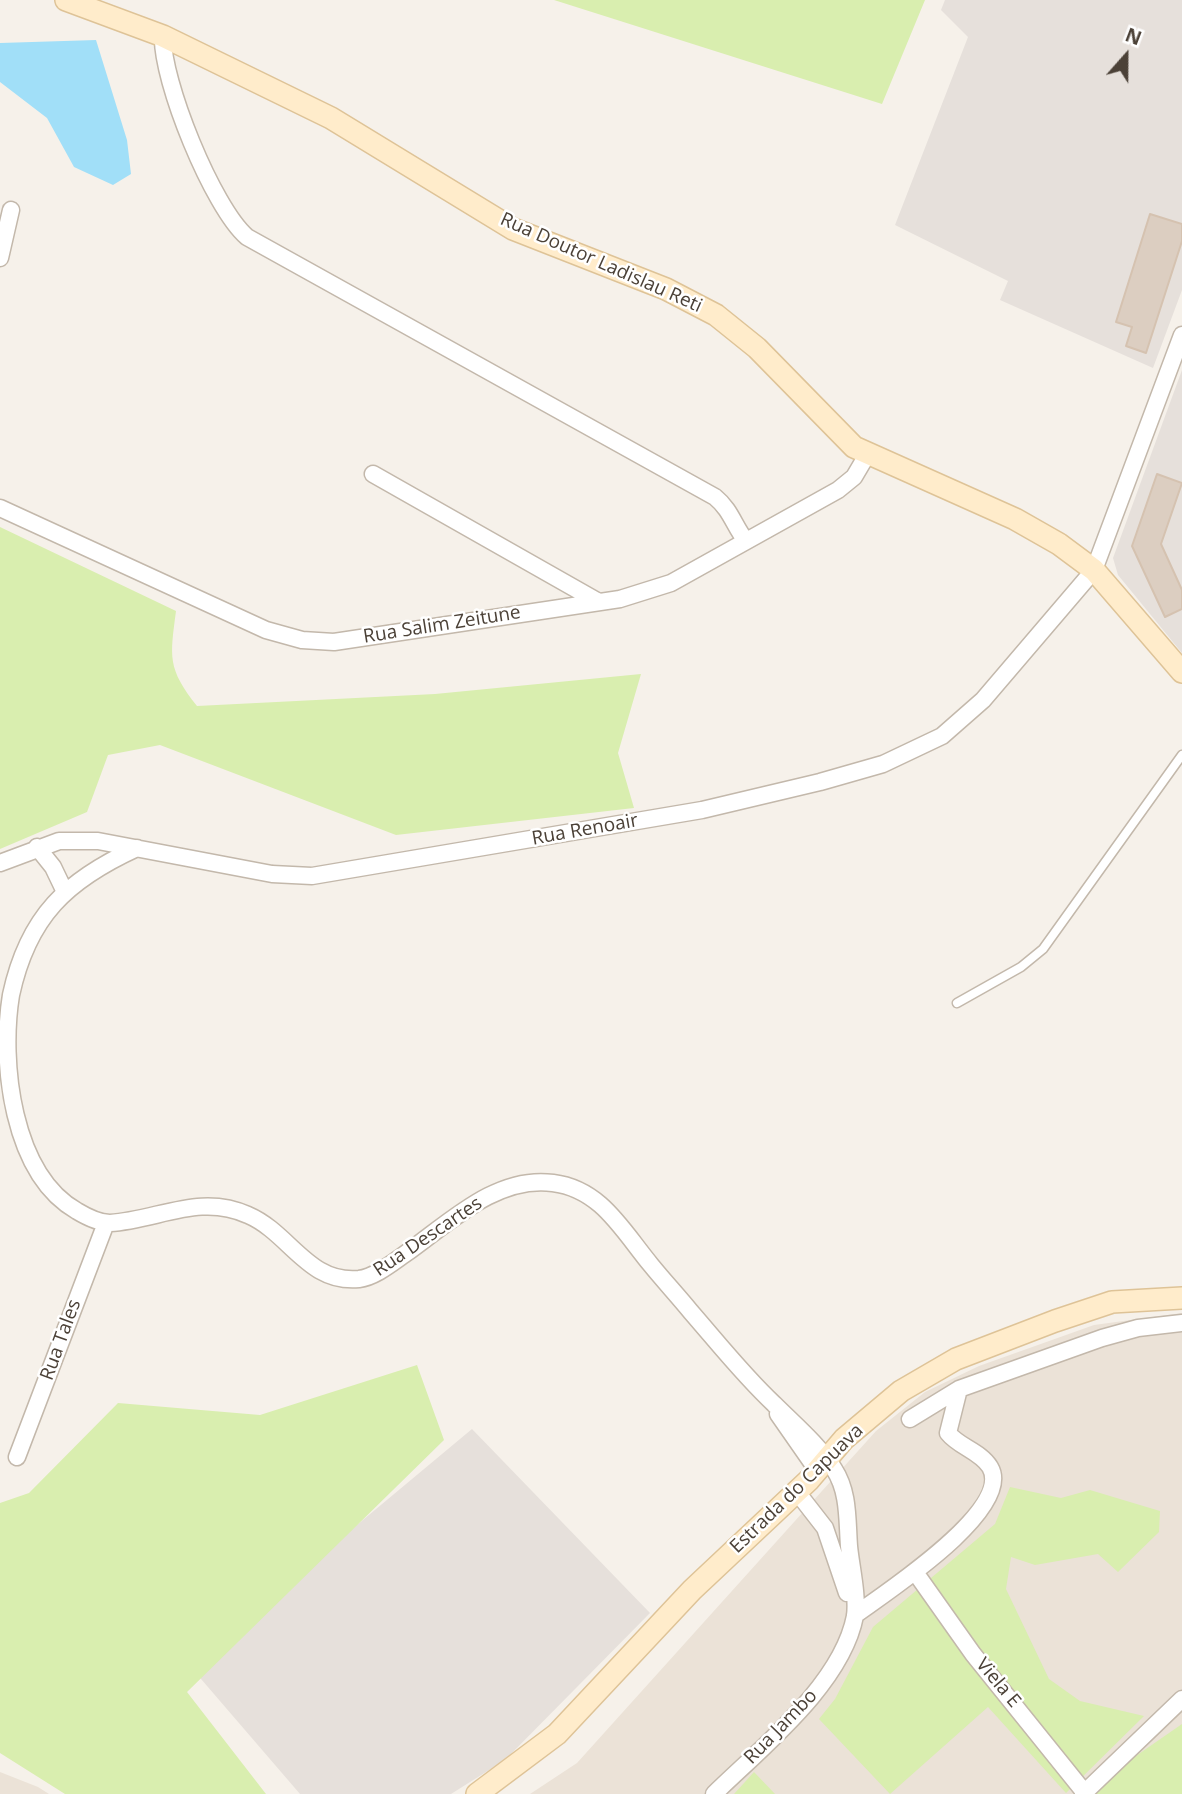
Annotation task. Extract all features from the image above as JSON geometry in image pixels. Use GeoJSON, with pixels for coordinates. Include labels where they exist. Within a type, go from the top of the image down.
{"type":"FeatureCollection","features":[{"type":"Feature","properties":{"kind":"street","name":"Rua Doutor Ladislau Reti"},"geometry":{"type":"LineString","coordinates":[[66,0],[163,36],[331,118],[513,229],[666,289],[716,315],[757,348],[841,436],[867,455],[1015,519],[1059,544],[1094,570],[1182,672]]}},
{"type":"Feature","properties":{"kind":"street"},"geometry":{"type":"LineString","coordinates":[[163,36],[167,77],[216,195],[240,232],[275,255],[715,497],[727,507],[736,528],[746,541]]}},
{"type":"Feature","properties":{"kind":"street"},"geometry":{"type":"LineString","coordinates":[[0,258],[11,210]]}},
{"type":"Feature","properties":{"kind":"street","name":"Rua Renoair"},"geometry":{"type":"LineString","coordinates":[[0,863],[59,841],[98,841],[272,874],[312,876],[702,810],[883,764],[942,736],[983,700],[1094,570],[1181,338]]}},
{"type":"Feature","properties":{"kind":"street","name":"Rua Salim Zeitune"},"geometry":{"type":"LineString","coordinates":[[0,508],[267,630],[302,640],[334,642],[620,599],[656,589],[838,490],[854,477],[867,455]]}},
{"type":"Feature","properties":{"kind":"street"},"geometry":{"type":"LineString","coordinates":[[373,474],[597,601]]}},
{"type":"Feature","properties":{"kind":"street"},"geometry":{"type":"LineString","coordinates":[[37,847],[53,867],[64,890]]}},
{"type":"Feature","properties":{"kind":"street"},"geometry":{"type":"LineString","coordinates":[[106,1223],[67,1205],[50,1189],[36,1169],[20,1129],[9,1089],[5,1056],[8,1010],[16,975],[30,941],[64,890],[96,867],[137,848]]}},
{"type":"Feature","properties":{"kind":"street","name":"Rua Descartes"},"geometry":{"type":"LineString","coordinates":[[106,1223],[183,1207],[216,1205],[250,1215],[279,1235],[303,1261],[333,1278],[363,1279],[389,1265],[495,1191],[524,1184],[551,1182],[581,1190],[608,1209],[649,1263],[772,1402],[789,1433],[842,1482],[855,1615]]}},
{"type":"Feature","properties":{"kind":"street","name":"Rua Tales"},"geometry":{"type":"LineString","coordinates":[[17,1457],[106,1223]]}},
{"type":"Feature","properties":{"kind":"street","name":"Estrada do Capuava"},"geometry":{"type":"LineString","coordinates":[[477,1794],[557,1734],[692,1590],[901,1391],[956,1359],[1112,1302],[1182,1298]]}},
{"type":"Feature","properties":{"kind":"street"},"geometry":{"type":"LineString","coordinates":[[909,1419],[960,1389],[1102,1338],[1139,1328],[1182,1323]]}},
{"type":"Feature","properties":{"kind":"street"},"geometry":{"type":"LineString","coordinates":[[797,1492],[825,1528],[855,1615],[915,1572],[981,1513],[994,1482],[990,1467],[948,1433],[960,1389]]}},
{"type":"Feature","properties":{"kind":"street","name":"Viela E"},"geometry":{"type":"LineString","coordinates":[[915,1572],[973,1654],[1084,1793]]}},
{"type":"Feature","properties":{"kind":"street","name":"Rua Jambo"},"geometry":{"type":"LineString","coordinates":[[714,1794],[810,1700],[834,1666],[855,1615]]}},
{"type":"Feature","properties":{"kind":"street"},"geometry":{"type":"LineString","coordinates":[[1084,1793],[1182,1699]]}},
{"type":"Feature","properties":{"kind":"lane"},"geometry":{"type":"LineString","coordinates":[[957,1003],[1021,967],[1043,949],[1182,755]]}},
{"type":"Feature","properties":{"kind":"shaded area"},"geometry":{"type":"Polygon","coordinates":[[[945,0],[1182,0],[1182,290],[1153,368],[1000,300],[1008,281],[895,225],[968,37],[941,10],[945,0]]]}},
{"type":"Feature","properties":{"kind":"shaded area"},"geometry":{"type":"Polygon","coordinates":[[[1182,370],[1182,653],[1118,575],[1113,558],[1182,370]]]}},
{"type":"Feature","properties":{"kind":"shaded area"},"geometry":{"type":"Polygon","coordinates":[[[1182,1313],[1182,1794],[530,1794],[577,1763],[876,1431],[925,1392],[979,1366],[1094,1325],[1182,1313]]]}},
{"type":"Feature","properties":{"kind":"shaded area"},"geometry":{"type":"Polygon","coordinates":[[[472,1429],[650,1613],[505,1760],[451,1794],[300,1794],[189,1665],[472,1429]]]}},
{"type":"Feature","properties":{"kind":"shaded area"},"geometry":{"type":"Polygon","coordinates":[[[0,1772],[38,1787],[49,1794],[0,1794],[0,1772]]]}},
{"type":"Feature","properties":{"kind":"green space"},"geometry":{"type":"Polygon","coordinates":[[[554,0],[925,0],[882,104],[554,0]]]}},
{"type":"Feature","properties":{"kind":"green space"},"geometry":{"type":"Polygon","coordinates":[[[0,527],[176,611],[173,662],[180,682],[197,706],[435,694],[641,674],[618,753],[634,808],[396,835],[160,745],[108,755],[87,812],[0,849],[0,527]]]}},
{"type":"Feature","properties":{"kind":"green space"},"geometry":{"type":"Polygon","coordinates":[[[417,1365],[444,1440],[187,1692],[266,1794],[65,1794],[0,1753],[0,1503],[29,1493],[118,1403],[260,1415],[417,1365]]]}},
{"type":"Feature","properties":{"kind":"green space"},"geometry":{"type":"Polygon","coordinates":[[[1010,1487],[1061,1498],[1090,1490],[1160,1511],[1159,1532],[1118,1572],[1098,1554],[1035,1565],[1011,1557],[1006,1589],[1049,1679],[1080,1701],[1144,1716],[1066,1793],[988,1707],[890,1794],[819,1719],[835,1699],[873,1627],[995,1524],[1010,1487]]]}},
{"type":"Feature","properties":{"kind":"green space"},"geometry":{"type":"Polygon","coordinates":[[[1182,1724],[1182,1794],[1081,1794],[1182,1724]]]}},
{"type":"Feature","properties":{"kind":"green space"},"geometry":{"type":"Polygon","coordinates":[[[754,1772],[775,1794],[734,1794],[754,1772]]]}},
{"type":"Feature","properties":{"kind":"water"},"geometry":{"type":"Polygon","coordinates":[[[96,40],[127,140],[131,174],[113,185],[74,167],[47,118],[0,82],[0,43],[96,40]]]}},
{"type":"Feature","properties":{"kind":"building"},"geometry":{"type":"Polygon","coordinates":[[[1150,214],[1182,224],[1182,241],[1146,353],[1126,346],[1132,327],[1116,322],[1150,214]]]}},
{"type":"Feature","properties":{"kind":"building"},"geometry":{"type":"Polygon","coordinates":[[[1157,474],[1182,483],[1161,544],[1182,590],[1182,609],[1165,617],[1132,546],[1157,474]]]}}]}
